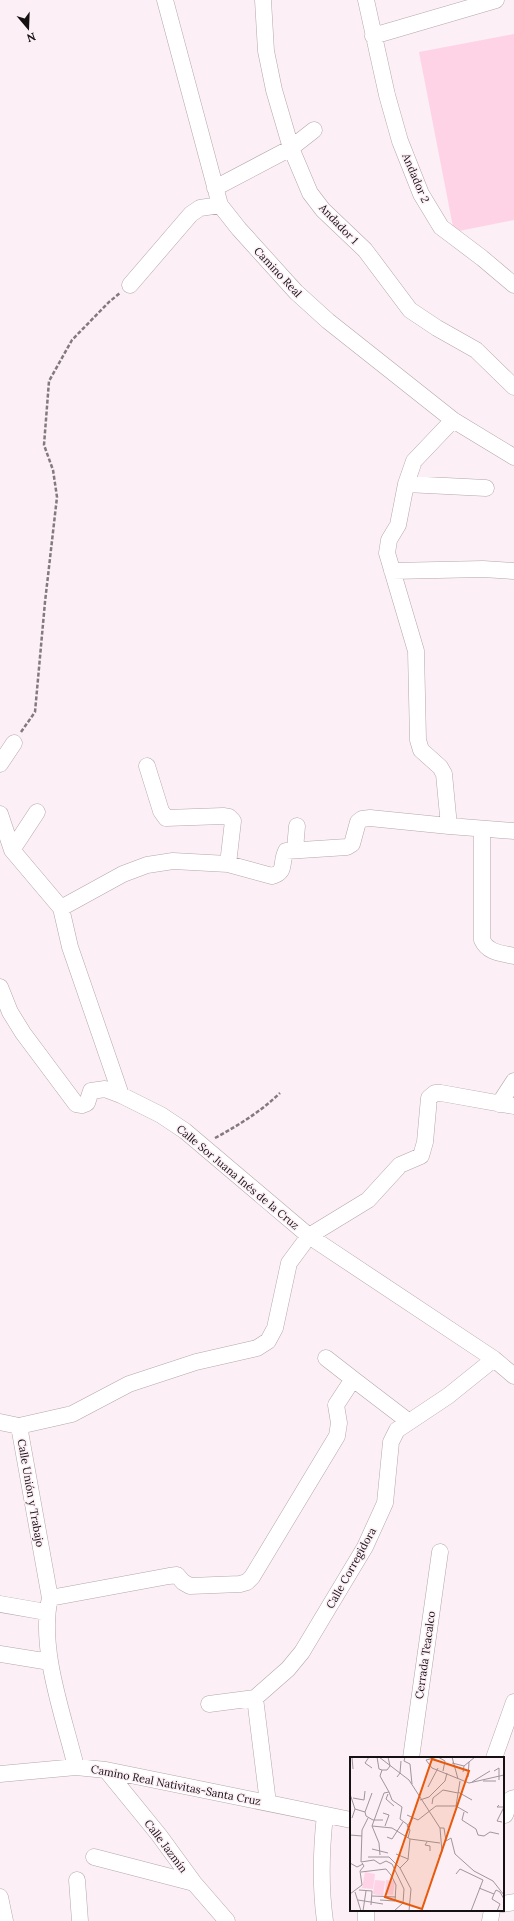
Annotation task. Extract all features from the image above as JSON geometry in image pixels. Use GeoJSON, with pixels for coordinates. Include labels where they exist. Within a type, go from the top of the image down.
{"type":"FeatureCollection","features":[{"type":"Feature","properties":{"kind":"street","name":"Camino Real"},"geometry":{"type":"LineString","coordinates":[[166,0],[220,205],[239,229],[296,292],[328,321],[453,420],[514,457]]}},
{"type":"Feature","properties":{"kind":"street","name":"Andador 1"},"geometry":{"type":"LineString","coordinates":[[264,0],[264,22],[268,59],[274,90],[291,148],[310,193],[323,210],[365,250],[410,310],[437,328],[476,350],[514,387]]}},
{"type":"Feature","properties":{"kind":"street","name":"Andador 2"},"geometry":{"type":"LineString","coordinates":[[366,0],[386,95],[400,141],[420,194],[441,227],[482,258],[514,286]]}},
{"type":"Feature","properties":{"kind":"street"},"geometry":{"type":"LineString","coordinates":[[373,36],[487,2]]}},
{"type":"Feature","properties":{"kind":"street"},"geometry":{"type":"LineString","coordinates":[[215,188],[291,148],[314,130]]}},
{"type":"Feature","properties":{"kind":"street"},"geometry":{"type":"LineString","coordinates":[[130,285],[191,214],[200,208],[220,205]]}},
{"type":"Feature","properties":{"kind":"street"},"geometry":{"type":"LineString","coordinates":[[449,826],[444,774],[440,767],[421,750],[418,740],[416,651],[387,553],[389,540],[398,525],[406,484],[414,461],[453,420]]}},
{"type":"Feature","properties":{"kind":"street"},"geometry":{"type":"LineString","coordinates":[[406,484],[486,488]]}},
{"type":"Feature","properties":{"kind":"street"},"geometry":{"type":"LineString","coordinates":[[392,571],[483,569],[514,571]]}},
{"type":"Feature","properties":{"kind":"street"},"geometry":{"type":"LineString","coordinates":[[0,764],[14,743]]}},
{"type":"Feature","properties":{"kind":"street"},"geometry":{"type":"LineString","coordinates":[[146,766],[161,811],[166,818],[223,816],[229,817],[233,821],[228,864]]}},
{"type":"Feature","properties":{"kind":"street"},"geometry":{"type":"LineString","coordinates":[[12,850],[37,812]]}},
{"type":"Feature","properties":{"kind":"street"},"geometry":{"type":"LineString","coordinates":[[0,814],[12,850],[61,908],[70,947],[121,1095]]}},
{"type":"Feature","properties":{"kind":"street"},"geometry":{"type":"LineString","coordinates":[[61,908],[123,874],[146,865],[173,861],[228,864],[272,876],[278,874],[282,870],[282,858],[286,851],[295,849],[347,847],[352,844],[358,822],[362,819],[370,818],[514,831]]}},
{"type":"Feature","properties":{"kind":"street"},"geometry":{"type":"LineString","coordinates":[[295,849],[297,826]]}},
{"type":"Feature","properties":{"kind":"street"},"geometry":{"type":"LineString","coordinates":[[482,829],[482,940],[485,946],[491,951],[514,956]]}},
{"type":"Feature","properties":{"kind":"street","name":"Calle Sor Juana Inés de la Cruz"},"geometry":{"type":"LineString","coordinates":[[0,987],[10,1012],[23,1033],[76,1104],[82,1105],[87,1103],[91,1091],[95,1089],[105,1089],[121,1095],[161,1115],[185,1131],[309,1236],[494,1359],[514,1376]]}},
{"type":"Feature","properties":{"kind":"street"},"geometry":{"type":"LineString","coordinates":[[309,1236],[368,1200],[400,1165],[421,1156],[425,1142],[429,1098],[435,1094],[441,1093],[507,1105],[514,1081]]}},
{"type":"Feature","properties":{"kind":"street","name":"Calle Unión y Trabajo"},"geometry":{"type":"LineString","coordinates":[[76,1766],[50,1662],[48,1605],[19,1426],[72,1414],[129,1384],[196,1362],[257,1348],[268,1341],[275,1328],[289,1263],[309,1236]]}},
{"type":"Feature","properties":{"kind":"street"},"geometry":{"type":"LineString","coordinates":[[326,1358],[408,1421]]}},
{"type":"Feature","properties":{"kind":"street","name":"Calle Corregidora"},"geometry":{"type":"LineString","coordinates":[[255,1698],[288,1669],[302,1652],[365,1547],[385,1503],[391,1442],[397,1430],[408,1421],[448,1396],[494,1359]]}},
{"type":"Feature","properties":{"kind":"street"},"geometry":{"type":"LineString","coordinates":[[0,1604],[48,1605],[177,1575],[182,1582],[190,1586],[246,1582],[252,1577],[338,1436],[339,1423],[336,1405],[353,1379]]}},
{"type":"Feature","properties":{"kind":"street"},"geometry":{"type":"LineString","coordinates":[[0,1422],[19,1426]]}},
{"type":"Feature","properties":{"kind":"street","name":"Cerrada Teacalco"},"geometry":{"type":"LineString","coordinates":[[411,1757],[440,1552]]}},
{"type":"Feature","properties":{"kind":"street"},"geometry":{"type":"LineString","coordinates":[[0,1654],[50,1662]]}},
{"type":"Feature","properties":{"kind":"street"},"geometry":{"type":"LineString","coordinates":[[209,1704],[255,1698],[268,1803]]}},
{"type":"Feature","properties":{"kind":"street"},"geometry":{"type":"LineString","coordinates":[[494,1757],[514,1702]]}},
{"type":"Feature","properties":{"kind":"street","name":"Camino Real Nativitas-Santa Cruz"},"geometry":{"type":"LineString","coordinates":[[0,1774],[76,1766],[106,1770],[325,1816],[350,1820]]}},
{"type":"Feature","properties":{"kind":"street","name":"Calle Jazmín"},"geometry":{"type":"LineString","coordinates":[[106,1770],[159,1835],[194,1883],[227,1921]]}},
{"type":"Feature","properties":{"kind":"street"},"geometry":{"type":"LineString","coordinates":[[507,1816],[511,1799],[514,1798]]}},
{"type":"Feature","properties":{"kind":"street"},"geometry":{"type":"LineString","coordinates":[[325,1816],[321,1846],[321,1892],[325,1921]]}},
{"type":"Feature","properties":{"kind":"street"},"geometry":{"type":"LineString","coordinates":[[94,1857],[194,1883]]}},
{"type":"Feature","properties":{"kind":"street"},"geometry":{"type":"LineString","coordinates":[[77,1880],[80,1921]]}},
{"type":"Feature","properties":{"kind":"street"},"geometry":{"type":"LineString","coordinates":[[0,1897],[5,1921]]}},
{"type":"Feature","properties":{"kind":"street"},"geometry":{"type":"LineString","coordinates":[[504,1904],[514,1902]]}},
{"type":"Feature","properties":{"kind":"street"},"geometry":{"type":"LineString","coordinates":[[490,1921],[492,1911]]}},
{"type":"Feature","properties":{"kind":"path"},"geometry":{"type":"LineString","coordinates":[[14,743],[35,712],[45,602],[57,497],[53,470],[44,445],[49,381],[72,340],[109,302],[130,285]]}},
{"type":"Feature","properties":{"kind":"path"},"geometry":{"type":"LineString","coordinates":[[202,1146],[249,1119],[264,1108],[280,1093]]}},
{"type":"Feature","properties":{"kind":"shaded area"},"geometry":{"type":"Polygon","coordinates":[[[514,34],[514,220],[454,232],[419,52],[514,34]]]}}]}
